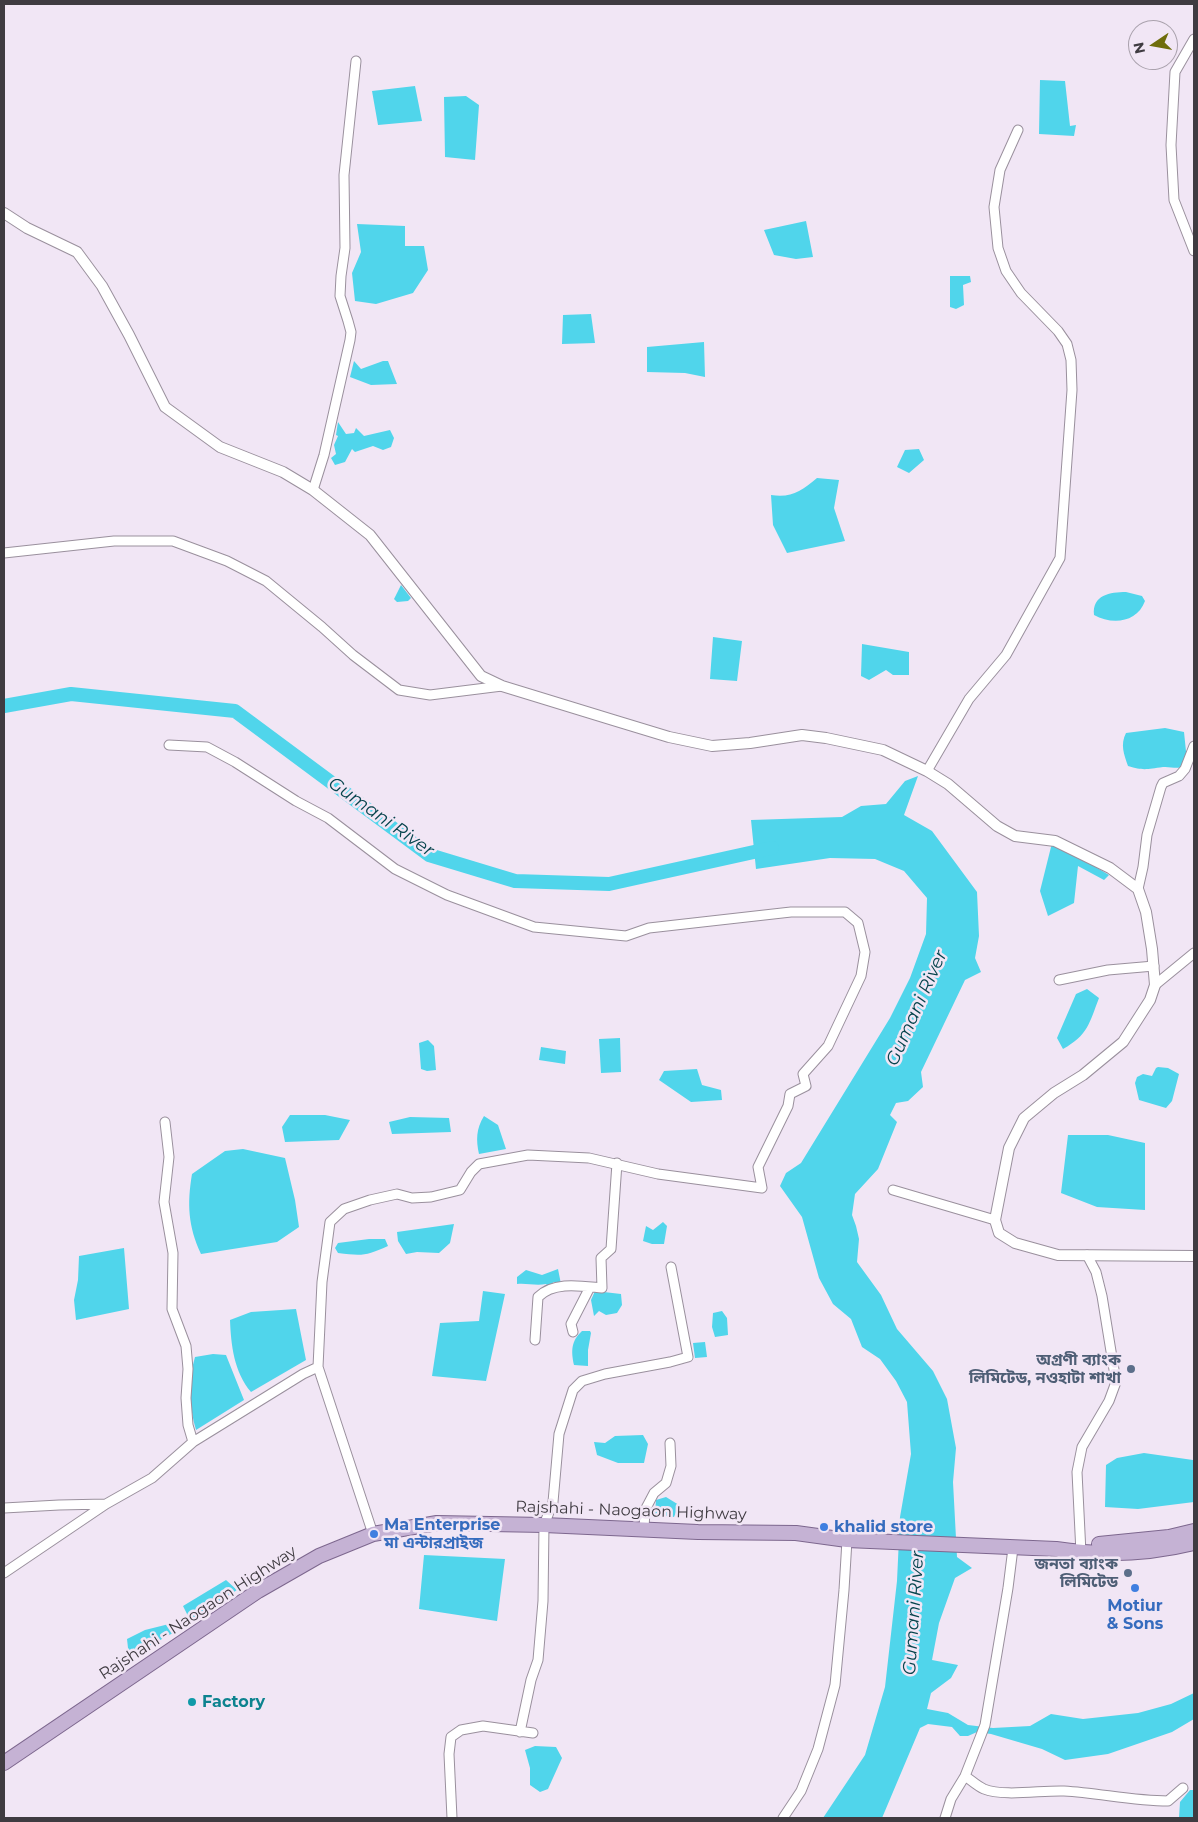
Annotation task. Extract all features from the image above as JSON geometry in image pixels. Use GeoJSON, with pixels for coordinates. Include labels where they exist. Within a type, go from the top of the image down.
{"type":"FeatureCollection","features":[{"type":"Feature","properties":{"kind":"main road","name":"Rajshahi - Naogaon Highway"},"geometry":{"type":"LineString","coordinates":[[4,1763],[258,1591],[319,1556],[373,1534],[437,1524],[544,1525],[698,1532],[796,1533],[847,1540],[1013,1548]]}},
{"type":"Feature","properties":{"kind":"main road"},"geometry":{"type":"LineString","coordinates":[[1081,1549],[1169,1538],[1194,1531]]}},
{"type":"Feature","properties":{"kind":"main road"},"geometry":{"type":"LineString","coordinates":[[1013,1548],[1139,1552],[1172,1549],[1194,1543]]}},
{"type":"Feature","properties":{"kind":"street"},"geometry":{"type":"LineString","coordinates":[[1194,39],[1175,72],[1171,145],[1174,200],[1194,251]]}},
{"type":"Feature","properties":{"kind":"street"},"geometry":{"type":"LineString","coordinates":[[313,490],[324,455],[351,332],[340,296],[345,248],[344,175],[356,61]]}},
{"type":"Feature","properties":{"kind":"street"},"geometry":{"type":"LineString","coordinates":[[927,771],[969,699],[1006,655],[1060,558],[1072,390],[1071,360],[1067,344],[1058,331],[1021,293],[1006,271],[998,248],[994,207],[1000,170],[1018,130]]}},
{"type":"Feature","properties":{"kind":"street"},"geometry":{"type":"LineString","coordinates":[[4,213],[26,228],[77,252],[102,286],[165,407],[220,446],[283,472],[313,490],[370,536],[481,676],[502,686],[669,737],[712,746],[750,743],[802,735],[883,750],[927,771],[948,784],[997,826],[1015,836],[1054,841],[1110,868],[1138,889]]}},
{"type":"Feature","properties":{"kind":"street"},"geometry":{"type":"LineString","coordinates":[[4,553],[114,542],[173,541],[227,561],[266,581],[353,655],[399,690],[430,695],[502,686]]}},
{"type":"Feature","properties":{"kind":"street"},"geometry":{"type":"LineString","coordinates":[[169,745],[207,747],[235,762],[296,801],[328,818],[395,869],[447,895],[534,927],[626,936],[649,928],[790,912],[845,912],[858,923],[865,952],[861,976],[828,1046],[803,1074],[806,1086],[790,1094],[788,1106],[758,1167],[762,1188],[658,1174],[589,1158],[528,1155],[478,1164],[460,1190],[431,1197],[412,1198],[397,1194],[370,1200],[344,1209],[330,1222],[322,1282],[318,1367],[373,1534]]}},
{"type":"Feature","properties":{"kind":"street"},"geometry":{"type":"LineString","coordinates":[[1194,746],[1185,769],[1179,776],[1163,783],[1147,835],[1138,889],[1146,912],[1154,966],[1155,984],[1150,1000],[1123,1042],[1083,1075],[1054,1093],[1024,1118],[1009,1148],[995,1220],[1000,1233],[1016,1243],[1058,1255],[1194,1256]]}},
{"type":"Feature","properties":{"kind":"street"},"geometry":{"type":"LineString","coordinates":[[1155,984],[1194,953]]}},
{"type":"Feature","properties":{"kind":"street"},"geometry":{"type":"LineString","coordinates":[[1059,980],[1108,970],[1154,966]]}},
{"type":"Feature","properties":{"kind":"street"},"geometry":{"type":"LineString","coordinates":[[165,1122],[169,1157],[164,1202],[173,1253],[172,1309],[186,1346],[188,1369],[186,1398],[188,1425],[193,1442]]}},
{"type":"Feature","properties":{"kind":"street"},"geometry":{"type":"LineString","coordinates":[[535,1340],[538,1297],[546,1289],[568,1286],[602,1288],[601,1258],[611,1249],[617,1164]]}},
{"type":"Feature","properties":{"kind":"street"},"geometry":{"type":"LineString","coordinates":[[893,1190],[995,1220]]}},
{"type":"Feature","properties":{"kind":"street"},"geometry":{"type":"LineString","coordinates":[[1081,1549],[1077,1472],[1082,1447],[1109,1401],[1116,1382],[1102,1296],[1096,1272],[1087,1256]]}},
{"type":"Feature","properties":{"kind":"street"},"geometry":{"type":"LineString","coordinates":[[520,1732],[531,1680],[538,1660],[543,1601],[544,1525],[552,1502],[559,1434],[573,1390],[582,1381],[605,1374],[688,1357],[671,1267]]}},
{"type":"Feature","properties":{"kind":"street"},"geometry":{"type":"LineString","coordinates":[[573,1332],[571,1324],[590,1287]]}},
{"type":"Feature","properties":{"kind":"street"},"geometry":{"type":"LineString","coordinates":[[4,1572],[106,1504],[152,1478],[193,1442],[303,1374],[318,1367]]}},
{"type":"Feature","properties":{"kind":"street"},"geometry":{"type":"LineString","coordinates":[[644,1529],[645,1510],[654,1493],[666,1483],[671,1466],[670,1443]]}},
{"type":"Feature","properties":{"kind":"street"},"geometry":{"type":"LineString","coordinates":[[4,1508],[60,1504],[106,1504]]}},
{"type":"Feature","properties":{"kind":"street"},"geometry":{"type":"LineString","coordinates":[[783,1818],[800,1790],[818,1749],[835,1685],[847,1540]]}},
{"type":"Feature","properties":{"kind":"street"},"geometry":{"type":"LineString","coordinates":[[945,1818],[951,1799],[965,1776],[985,1724],[1013,1548]]}},
{"type":"Feature","properties":{"kind":"street"},"geometry":{"type":"LineString","coordinates":[[452,1818],[449,1754],[451,1737],[461,1730],[482,1726],[533,1733]]}},
{"type":"Feature","properties":{"kind":"street"},"geometry":{"type":"LineString","coordinates":[[965,1776],[984,1789],[998,1792],[1065,1791],[1109,1795],[1143,1801],[1168,1801],[1183,1788]]}},
{"type":"Feature","properties":{"kind":"water"},"geometry":{"type":"Polygon","coordinates":[[[1040,80],[1065,81],[1070,126],[1076,125],[1074,136],[1039,134],[1040,80]]]}},
{"type":"Feature","properties":{"kind":"water"},"geometry":{"type":"Polygon","coordinates":[[[415,86],[422,121],[378,125],[372,91],[415,86]]]}},
{"type":"Feature","properties":{"kind":"water"},"geometry":{"type":"Polygon","coordinates":[[[466,96],[479,105],[475,160],[445,157],[444,97],[466,96]]]}},
{"type":"Feature","properties":{"kind":"water"},"geometry":{"type":"Polygon","coordinates":[[[806,221],[813,257],[796,259],[774,255],[764,230],[806,221]]]}},
{"type":"Feature","properties":{"kind":"water"},"geometry":{"type":"Polygon","coordinates":[[[357,224],[405,226],[405,246],[424,246],[428,270],[413,293],[376,304],[355,301],[352,273],[361,252],[357,224]]]}},
{"type":"Feature","properties":{"kind":"water"},"geometry":{"type":"Polygon","coordinates":[[[950,276],[970,276],[971,282],[963,285],[964,305],[956,309],[950,307],[950,276]]]}},
{"type":"Feature","properties":{"kind":"water"},"geometry":{"type":"Polygon","coordinates":[[[591,314],[595,343],[562,344],[563,315],[591,314]]]}},
{"type":"Feature","properties":{"kind":"water"},"geometry":{"type":"Polygon","coordinates":[[[704,342],[705,377],[685,373],[647,372],[647,347],[704,342]]]}},
{"type":"Feature","properties":{"kind":"water"},"geometry":{"type":"Polygon","coordinates":[[[354,361],[361,369],[388,361],[397,384],[371,385],[350,377],[354,361]]]}},
{"type":"Feature","properties":{"kind":"water"},"geometry":{"type":"Polygon","coordinates":[[[338,422],[346,434],[354,433],[356,428],[364,436],[390,430],[394,438],[391,447],[383,450],[373,446],[355,452],[352,449],[345,462],[335,465],[331,458],[336,454],[334,445],[338,436],[336,435],[338,422]]]}},
{"type":"Feature","properties":{"kind":"water"},"geometry":{"type":"Polygon","coordinates":[[[919,449],[924,460],[909,473],[897,467],[905,450],[919,449]]]}},
{"type":"Feature","properties":{"kind":"water"},"geometry":{"type":"Polygon","coordinates":[[[817,478],[839,480],[834,508],[845,541],[787,553],[773,525],[771,495],[791,494],[806,487],[817,478]]]}},
{"type":"Feature","properties":{"kind":"water"},"geometry":{"type":"Polygon","coordinates":[[[401,585],[411,598],[408,601],[397,602],[394,599],[401,585]]]}},
{"type":"Feature","properties":{"kind":"water"},"geometry":{"type":"Polygon","coordinates":[[[1126,592],[1142,596],[1145,601],[1136,614],[1130,618],[1116,621],[1094,615],[1096,603],[1103,596],[1126,592]]]}},
{"type":"Feature","properties":{"kind":"water"},"geometry":{"type":"Polygon","coordinates":[[[713,637],[742,641],[737,681],[710,679],[713,637]]]}},
{"type":"Feature","properties":{"kind":"water"},"geometry":{"type":"Polygon","coordinates":[[[862,644],[909,652],[909,675],[893,675],[886,670],[869,680],[861,676],[862,644]]]}},
{"type":"Feature","properties":{"kind":"water"},"geometry":{"type":"Polygon","coordinates":[[[1165,728],[1184,732],[1187,761],[1185,764],[1180,767],[1146,769],[1128,766],[1123,746],[1126,733],[1165,728]]]}},
{"type":"Feature","properties":{"kind":"water"},"geometry":{"type":"Polygon","coordinates":[[[918,776],[904,815],[932,831],[977,892],[979,936],[975,958],[981,972],[965,980],[921,1072],[923,1087],[908,1101],[896,1103],[890,1115],[897,1122],[878,1169],[855,1194],[852,1215],[859,1239],[857,1262],[881,1295],[897,1329],[933,1371],[947,1399],[956,1448],[953,1482],[957,1557],[972,1568],[955,1578],[939,1623],[932,1660],[958,1665],[951,1678],[931,1693],[927,1709],[948,1713],[968,1725],[993,1728],[1030,1726],[1051,1714],[1083,1719],[1138,1713],[1171,1704],[1194,1693],[1194,1719],[1172,1732],[1108,1754],[1065,1760],[1042,1749],[991,1734],[977,1732],[968,1736],[960,1736],[952,1727],[928,1724],[920,1728],[882,1818],[823,1818],[865,1755],[885,1687],[897,1581],[900,1517],[911,1454],[907,1402],[896,1381],[880,1359],[862,1347],[851,1319],[833,1304],[819,1278],[802,1217],[780,1186],[786,1173],[801,1163],[890,1018],[910,978],[926,934],[927,898],[904,871],[875,859],[830,858],[756,869],[751,820],[842,817],[861,806],[886,804],[905,781],[918,776]]]}},
{"type":"Feature","properties":{"kind":"water"},"geometry":{"type":"Polygon","coordinates":[[[1052,843],[1064,848],[1109,875],[1104,880],[1078,866],[1074,903],[1048,916],[1040,891],[1052,843]]]}},
{"type":"Feature","properties":{"kind":"water"},"geometry":{"type":"Polygon","coordinates":[[[1087,989],[1099,998],[1093,1015],[1083,1034],[1063,1049],[1057,1038],[1076,994],[1087,989]]]}},
{"type":"Feature","properties":{"kind":"water"},"geometry":{"type":"Polygon","coordinates":[[[620,1038],[621,1072],[601,1073],[599,1039],[620,1038]]]}},
{"type":"Feature","properties":{"kind":"water"},"geometry":{"type":"Polygon","coordinates":[[[428,1040],[434,1046],[436,1070],[427,1071],[421,1069],[419,1043],[428,1040]]]}},
{"type":"Feature","properties":{"kind":"water"},"geometry":{"type":"Polygon","coordinates":[[[541,1047],[566,1051],[565,1064],[539,1060],[541,1047]]]}},
{"type":"Feature","properties":{"kind":"water"},"geometry":{"type":"Polygon","coordinates":[[[1158,1067],[1168,1068],[1179,1074],[1172,1101],[1166,1108],[1139,1100],[1135,1083],[1137,1077],[1143,1074],[1152,1076],[1158,1067]]]}},
{"type":"Feature","properties":{"kind":"water"},"geometry":{"type":"Polygon","coordinates":[[[697,1069],[702,1085],[721,1090],[722,1100],[691,1102],[659,1080],[664,1071],[697,1069]]]}},
{"type":"Feature","properties":{"kind":"water"},"geometry":{"type":"Polygon","coordinates":[[[290,1115],[325,1115],[350,1120],[339,1140],[285,1142],[282,1127],[290,1115]]]}},
{"type":"Feature","properties":{"kind":"water"},"geometry":{"type":"Polygon","coordinates":[[[484,1116],[498,1125],[506,1149],[479,1154],[477,1135],[479,1125],[484,1116]]]}},
{"type":"Feature","properties":{"kind":"water"},"geometry":{"type":"Polygon","coordinates":[[[410,1117],[449,1118],[451,1132],[392,1134],[389,1122],[410,1117]]]}},
{"type":"Feature","properties":{"kind":"water"},"geometry":{"type":"Polygon","coordinates":[[[1068,1135],[1108,1135],[1145,1143],[1145,1210],[1097,1207],[1061,1193],[1068,1135]]]}},
{"type":"Feature","properties":{"kind":"water"},"geometry":{"type":"Polygon","coordinates":[[[243,1149],[285,1158],[299,1227],[277,1242],[201,1254],[191,1224],[189,1195],[192,1174],[225,1151],[243,1149]]]}},
{"type":"Feature","properties":{"kind":"water"},"geometry":{"type":"Polygon","coordinates":[[[663,1222],[667,1226],[664,1244],[652,1244],[643,1241],[646,1226],[653,1230],[663,1222]]]}},
{"type":"Feature","properties":{"kind":"water"},"geometry":{"type":"Polygon","coordinates":[[[454,1224],[450,1243],[439,1253],[417,1252],[406,1254],[398,1241],[397,1232],[454,1224]]]}},
{"type":"Feature","properties":{"kind":"water"},"geometry":{"type":"Polygon","coordinates":[[[385,1239],[388,1246],[374,1252],[359,1255],[338,1253],[335,1248],[338,1243],[385,1239]]]}},
{"type":"Feature","properties":{"kind":"water"},"geometry":{"type":"Polygon","coordinates":[[[124,1248],[129,1309],[76,1320],[74,1300],[78,1280],[79,1256],[124,1248]]]}},
{"type":"Feature","properties":{"kind":"water"},"geometry":{"type":"Polygon","coordinates":[[[558,1269],[561,1284],[554,1282],[548,1286],[546,1284],[517,1284],[517,1277],[526,1270],[542,1275],[558,1269]]]}},
{"type":"Feature","properties":{"kind":"water"},"geometry":{"type":"Polygon","coordinates":[[[483,1291],[505,1294],[486,1381],[432,1376],[440,1323],[479,1321],[483,1291]]]}},
{"type":"Feature","properties":{"kind":"water"},"geometry":{"type":"Polygon","coordinates":[[[595,1291],[621,1294],[622,1305],[617,1313],[606,1315],[599,1311],[594,1316],[591,1300],[595,1291]]]}},
{"type":"Feature","properties":{"kind":"water"},"geometry":{"type":"Polygon","coordinates":[[[296,1309],[306,1360],[251,1392],[241,1376],[234,1358],[230,1320],[251,1312],[296,1309]]]}},
{"type":"Feature","properties":{"kind":"water"},"geometry":{"type":"Polygon","coordinates":[[[722,1311],[727,1318],[728,1335],[715,1337],[712,1327],[713,1313],[722,1311]]]}},
{"type":"Feature","properties":{"kind":"water"},"geometry":{"type":"Polygon","coordinates":[[[582,1331],[590,1331],[591,1333],[588,1366],[574,1365],[573,1360],[574,1342],[582,1331]]]}},
{"type":"Feature","properties":{"kind":"water"},"geometry":{"type":"Polygon","coordinates":[[[705,1342],[707,1357],[695,1358],[693,1343],[705,1342]]]}},
{"type":"Feature","properties":{"kind":"water"},"geometry":{"type":"Polygon","coordinates":[[[213,1354],[226,1355],[244,1400],[196,1430],[190,1393],[195,1357],[213,1354]]]}},
{"type":"Feature","properties":{"kind":"water"},"geometry":{"type":"Polygon","coordinates":[[[643,1435],[648,1444],[644,1463],[618,1463],[597,1455],[594,1442],[605,1443],[615,1436],[643,1435]]]}},
{"type":"Feature","properties":{"kind":"water"},"geometry":{"type":"Polygon","coordinates":[[[1144,1453],[1193,1460],[1194,1502],[1138,1509],[1105,1507],[1106,1465],[1117,1458],[1144,1453]]]}},
{"type":"Feature","properties":{"kind":"water"},"geometry":{"type":"Polygon","coordinates":[[[666,1497],[679,1505],[674,1517],[655,1514],[656,1500],[666,1497]]]}},
{"type":"Feature","properties":{"kind":"water"},"geometry":{"type":"Polygon","coordinates":[[[424,1555],[505,1559],[497,1621],[419,1609],[424,1555]]]}},
{"type":"Feature","properties":{"kind":"water"},"geometry":{"type":"Polygon","coordinates":[[[226,1580],[237,1590],[191,1622],[183,1606],[226,1580]]]}},
{"type":"Feature","properties":{"kind":"water"},"geometry":{"type":"Polygon","coordinates":[[[169,1624],[173,1633],[129,1657],[127,1639],[145,1630],[169,1624]]]}},
{"type":"Feature","properties":{"kind":"water"},"geometry":{"type":"Polygon","coordinates":[[[535,1746],[556,1747],[562,1758],[548,1789],[540,1792],[530,1785],[530,1768],[525,1750],[535,1746]]]}},
{"type":"Feature","properties":{"kind":"water"},"geometry":{"type":"Polygon","coordinates":[[[1190,1790],[1194,1790],[1194,1818],[1179,1818],[1180,1802],[1190,1790]]]}},
{"type":"Feature","properties":{"kind":"waterway","name":"Gumani River"},"geometry":{"type":"LineString","coordinates":[[4,706],[71,694],[235,711],[429,855],[515,881],[609,884],[772,848]]}},
{"type":"Feature","properties":{"kind":"place","name":"অগ্রণী ব্যাংক লিমিটেড, নওহাটা শাখা"},"geometry":{"type":"Point","coordinates":[1131,1369]}},
{"type":"Feature","properties":{"kind":"place","name":"khalid store"},"geometry":{"type":"Point","coordinates":[824,1527]}},
{"type":"Feature","properties":{"kind":"place","name":"Ma Enterprise মা এন্টারপ্রাইজ"},"geometry":{"type":"Point","coordinates":[374,1534]}},
{"type":"Feature","properties":{"kind":"place","name":"জনতা ব্যাংক লিমিটেড"},"geometry":{"type":"Point","coordinates":[1128,1573]}},
{"type":"Feature","properties":{"kind":"place","name":"Motiur & Sons"},"geometry":{"type":"Point","coordinates":[1135,1588]}},
{"type":"Feature","properties":{"kind":"place","name":"Factory"},"geometry":{"type":"Point","coordinates":[192,1702]}}]}
